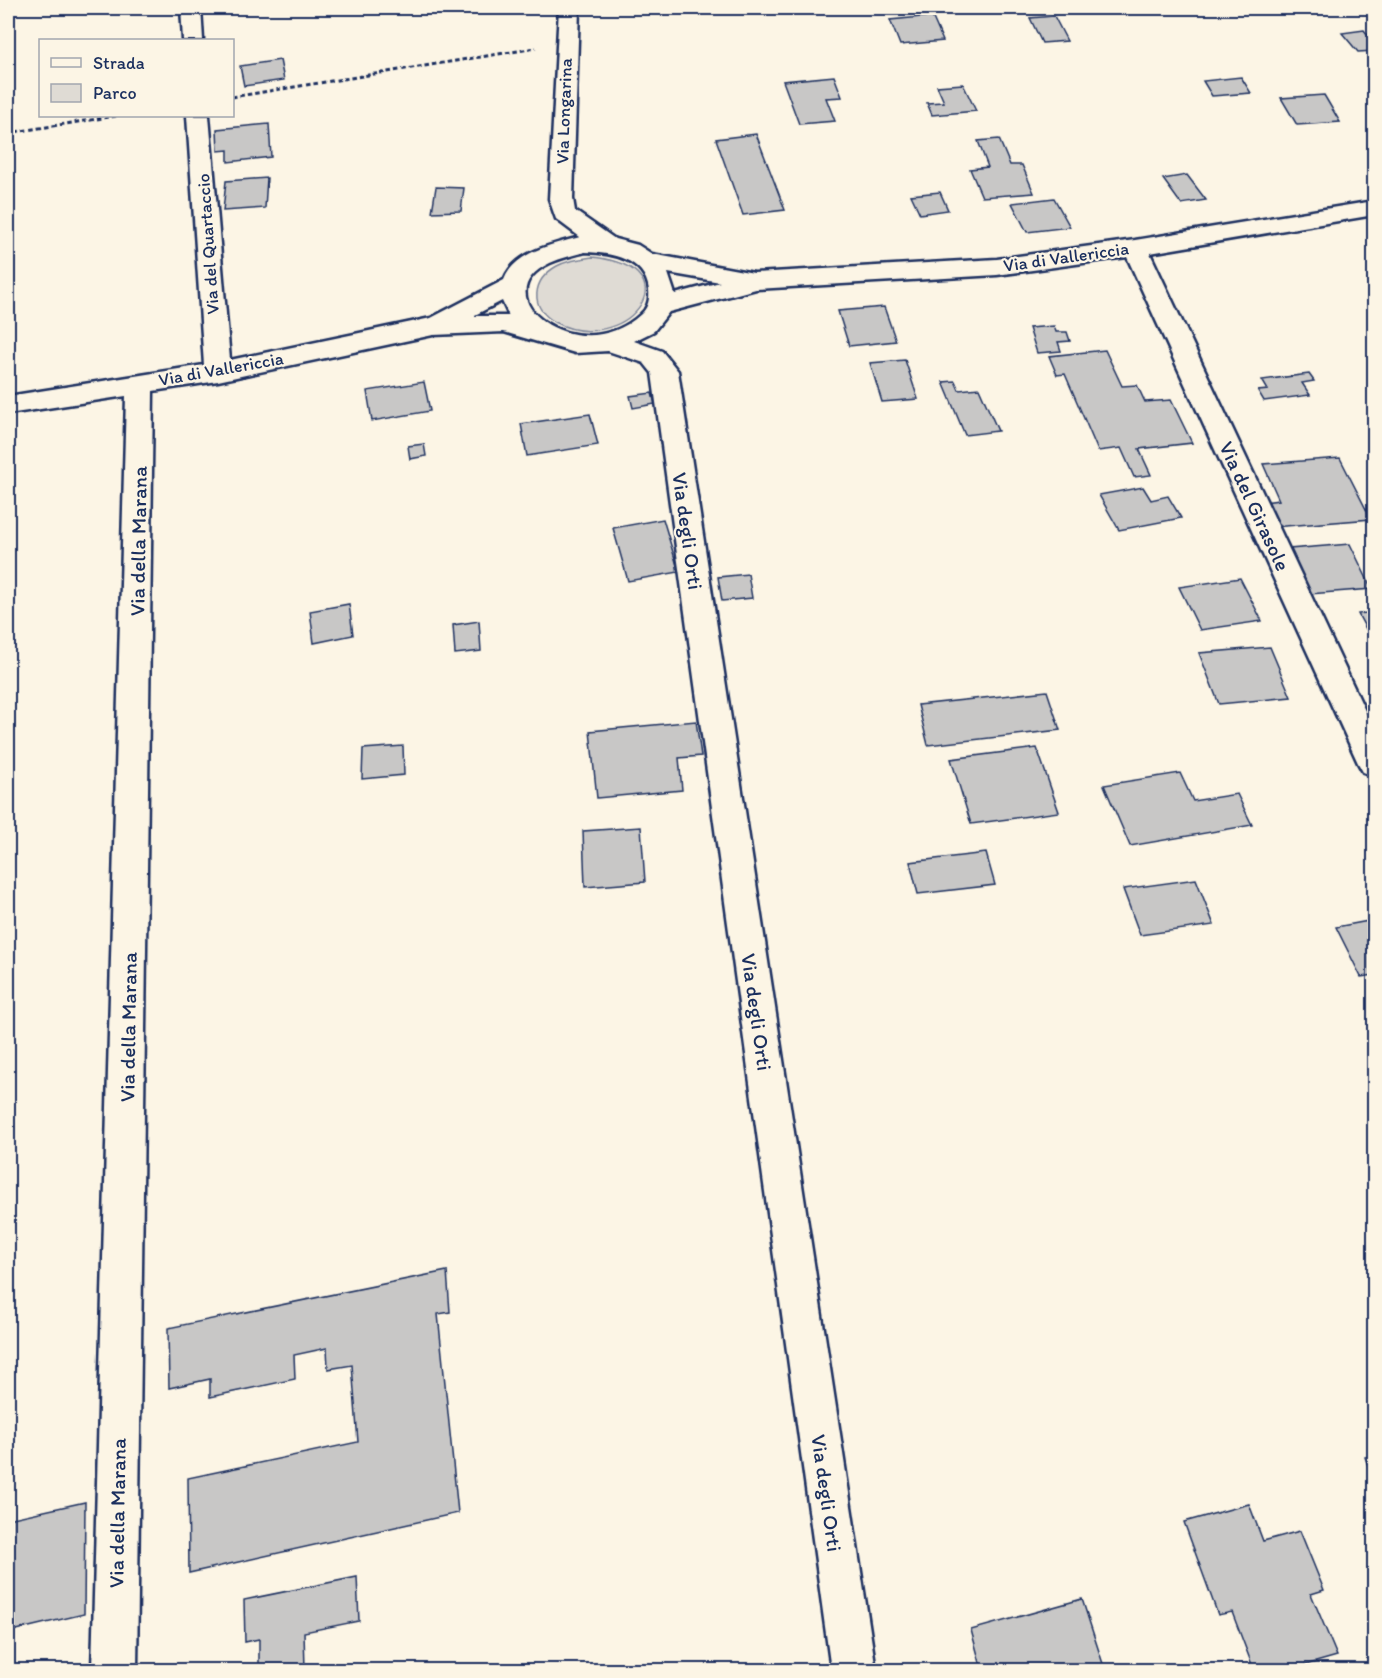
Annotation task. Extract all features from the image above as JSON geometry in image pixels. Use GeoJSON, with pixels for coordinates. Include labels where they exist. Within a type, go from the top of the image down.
{"type":"FeatureCollection","features":[{"type":"Feature","properties":{"kind":"street"},"geometry":{"type":"LineString","coordinates":[[191,8],[193,39]]}},
{"type":"Feature","properties":{"kind":"street","name":"Via Longarina"},"geometry":{"type":"LineString","coordinates":[[564,214],[561,199],[569,8]]}},
{"type":"Feature","properties":{"kind":"street","name":"Via del Quartaccio"},"geometry":{"type":"LineString","coordinates":[[198,117],[218,372]]}},
{"type":"Feature","properties":{"kind":"street","name":"Via di Vallericcia"},"geometry":{"type":"LineString","coordinates":[[647,261],[756,281],[997,267],[1135,248],[1374,208]]}},
{"type":"Feature","properties":{"kind":"street"},"geometry":{"type":"LineString","coordinates":[[540,256],[572,246],[607,245],[629,251],[647,261],[659,274],[664,290],[656,313],[634,333],[610,342],[583,344],[566,342],[535,332],[520,318],[512,302],[514,285],[524,269],[540,256],[564,214],[607,245]]}},
{"type":"Feature","properties":{"kind":"street","name":"Via del Girasole"},"geometry":{"type":"LineString","coordinates":[[1135,248],[1374,763]]}},
{"type":"Feature","properties":{"kind":"street","name":"Via di Vallericcia"},"geometry":{"type":"LineString","coordinates":[[656,313],[756,281]]}},
{"type":"Feature","properties":{"kind":"street","name":"Via di Vallericcia"},"geometry":{"type":"LineString","coordinates":[[433,326],[514,285]]}},
{"type":"Feature","properties":{"kind":"street","name":"Via degli Orti"},"geometry":{"type":"LineString","coordinates":[[656,313],[653,357],[664,371],[853,1671]]}},
{"type":"Feature","properties":{"kind":"street","name":"Via di Vallericcia"},"geometry":{"type":"LineString","coordinates":[[8,405],[218,372],[433,326],[505,323],[535,332]]}},
{"type":"Feature","properties":{"kind":"street"},"geometry":{"type":"LineString","coordinates":[[610,342],[653,357]]}},
{"type":"Feature","properties":{"kind":"street","name":"Via della Marana"},"geometry":{"type":"LineString","coordinates":[[114,1671],[140,383]]}},
{"type":"Feature","properties":{"kind":"path"},"geometry":{"type":"LineString","coordinates":[[234,97],[566,44]]}},
{"type":"Feature","properties":{"kind":"path"},"geometry":{"type":"LineString","coordinates":[[8,133],[110,117]]}},
{"type":"Feature","properties":{"kind":"green space"},"geometry":{"type":"Polygon","coordinates":[[[593,257],[625,265],[641,278],[645,293],[638,308],[624,321],[604,329],[580,330],[555,322],[541,309],[538,301],[537,294],[542,279],[561,264],[593,257]]]}},
{"type":"Feature","properties":{"kind":"building"},"geometry":{"type":"Polygon","coordinates":[[[932,16],[943,41],[900,45],[890,20],[932,16]]]}},
{"type":"Feature","properties":{"kind":"building"},"geometry":{"type":"Polygon","coordinates":[[[1054,16],[1067,41],[1042,43],[1030,18],[1054,16]]]}},
{"type":"Feature","properties":{"kind":"building"},"geometry":{"type":"Polygon","coordinates":[[[1364,30],[1374,43],[1374,51],[1358,52],[1342,33],[1364,30]]]}},
{"type":"Feature","properties":{"kind":"building"},"geometry":{"type":"Polygon","coordinates":[[[280,60],[284,80],[244,86],[240,66],[280,60]]]}},
{"type":"Feature","properties":{"kind":"building"},"geometry":{"type":"Polygon","coordinates":[[[834,76],[842,97],[826,98],[835,121],[799,124],[783,81],[834,76]]]}},
{"type":"Feature","properties":{"kind":"building"},"geometry":{"type":"Polygon","coordinates":[[[1241,77],[1251,93],[1212,96],[1203,81],[1241,77]]]}},
{"type":"Feature","properties":{"kind":"building"},"geometry":{"type":"Polygon","coordinates":[[[963,84],[976,111],[932,115],[927,103],[944,102],[937,86],[963,84]]]}},
{"type":"Feature","properties":{"kind":"building"},"geometry":{"type":"Polygon","coordinates":[[[1324,95],[1340,122],[1297,125],[1281,98],[1324,95]]]}},
{"type":"Feature","properties":{"kind":"building"},"geometry":{"type":"Polygon","coordinates":[[[269,124],[271,157],[228,162],[228,150],[218,151],[217,129],[269,124]]]}},
{"type":"Feature","properties":{"kind":"building"},"geometry":{"type":"Polygon","coordinates":[[[756,134],[785,210],[743,215],[716,139],[756,134]]]}},
{"type":"Feature","properties":{"kind":"building"},"geometry":{"type":"Polygon","coordinates":[[[999,139],[1010,165],[1022,165],[1034,193],[982,197],[970,169],[988,167],[978,141],[999,139]]]}},
{"type":"Feature","properties":{"kind":"building"},"geometry":{"type":"Polygon","coordinates":[[[1187,175],[1206,200],[1181,204],[1163,179],[1187,175]]]}},
{"type":"Feature","properties":{"kind":"building"},"geometry":{"type":"Polygon","coordinates":[[[267,178],[265,208],[223,211],[226,181],[267,178]]]}},
{"type":"Feature","properties":{"kind":"building"},"geometry":{"type":"Polygon","coordinates":[[[436,187],[464,188],[461,211],[432,212],[436,187]]]}},
{"type":"Feature","properties":{"kind":"building"},"geometry":{"type":"Polygon","coordinates":[[[940,192],[948,210],[920,214],[911,195],[940,192]]]}},
{"type":"Feature","properties":{"kind":"building"},"geometry":{"type":"Polygon","coordinates":[[[1054,198],[1070,227],[1027,232],[1012,203],[1054,198]]]}},
{"type":"Feature","properties":{"kind":"building"},"geometry":{"type":"Polygon","coordinates":[[[884,307],[896,341],[849,346],[838,311],[884,307]]]}},
{"type":"Feature","properties":{"kind":"building"},"geometry":{"type":"Polygon","coordinates":[[[1054,326],[1056,332],[1067,332],[1070,341],[1058,342],[1061,351],[1037,353],[1029,328],[1054,326]]]}},
{"type":"Feature","properties":{"kind":"building"},"geometry":{"type":"Polygon","coordinates":[[[1105,350],[1122,386],[1137,385],[1145,402],[1171,400],[1192,443],[1139,449],[1151,475],[1134,477],[1121,448],[1098,451],[1065,374],[1057,375],[1049,356],[1105,350]]]}},
{"type":"Feature","properties":{"kind":"building"},"geometry":{"type":"Polygon","coordinates":[[[905,360],[918,399],[882,402],[870,363],[905,360]]]}},
{"type":"Feature","properties":{"kind":"building"},"geometry":{"type":"Polygon","coordinates":[[[1309,374],[1314,381],[1302,383],[1310,395],[1264,401],[1258,391],[1268,390],[1262,380],[1309,374]]]}},
{"type":"Feature","properties":{"kind":"building"},"geometry":{"type":"Polygon","coordinates":[[[955,381],[959,390],[979,388],[998,431],[965,435],[943,382],[955,381]]]}},
{"type":"Feature","properties":{"kind":"building"},"geometry":{"type":"Polygon","coordinates":[[[424,382],[430,411],[372,421],[367,391],[424,382]]]}},
{"type":"Feature","properties":{"kind":"building"},"geometry":{"type":"Polygon","coordinates":[[[652,393],[655,404],[633,408],[630,396],[652,393]]]}},
{"type":"Feature","properties":{"kind":"building"},"geometry":{"type":"Polygon","coordinates":[[[590,414],[598,445],[527,456],[521,424],[590,414]]]}},
{"type":"Feature","properties":{"kind":"building"},"geometry":{"type":"Polygon","coordinates":[[[424,444],[426,456],[410,459],[408,446],[424,444]]]}},
{"type":"Feature","properties":{"kind":"building"},"geometry":{"type":"Polygon","coordinates":[[[1340,458],[1371,519],[1273,527],[1262,502],[1279,500],[1263,464],[1340,458]]]}},
{"type":"Feature","properties":{"kind":"building"},"geometry":{"type":"Polygon","coordinates":[[[1143,487],[1151,500],[1168,496],[1181,518],[1119,530],[1099,495],[1143,487]]]}},
{"type":"Feature","properties":{"kind":"building"},"geometry":{"type":"Polygon","coordinates":[[[663,519],[679,572],[628,581],[613,528],[663,519]]]}},
{"type":"Feature","properties":{"kind":"building"},"geometry":{"type":"Polygon","coordinates":[[[1350,544],[1372,589],[1309,594],[1289,549],[1350,544]]]}},
{"type":"Feature","properties":{"kind":"building"},"geometry":{"type":"Polygon","coordinates":[[[748,574],[752,598],[722,601],[718,577],[748,574]]]}},
{"type":"Feature","properties":{"kind":"building"},"geometry":{"type":"Polygon","coordinates":[[[1240,578],[1262,621],[1200,630],[1179,587],[1240,578]]]}},
{"type":"Feature","properties":{"kind":"building"},"geometry":{"type":"Polygon","coordinates":[[[349,604],[353,635],[314,643],[310,611],[349,604]]]}},
{"type":"Feature","properties":{"kind":"building"},"geometry":{"type":"Polygon","coordinates":[[[1374,612],[1374,640],[1372,640],[1358,614],[1374,612]]]}},
{"type":"Feature","properties":{"kind":"building"},"geometry":{"type":"Polygon","coordinates":[[[479,621],[481,651],[455,654],[453,625],[479,621]]]}},
{"type":"Feature","properties":{"kind":"building"},"geometry":{"type":"Polygon","coordinates":[[[1270,647],[1291,697],[1219,704],[1199,653],[1270,647]]]}},
{"type":"Feature","properties":{"kind":"building"},"geometry":{"type":"Polygon","coordinates":[[[1047,691],[1060,730],[928,745],[918,705],[1047,691]]]}},
{"type":"Feature","properties":{"kind":"building"},"geometry":{"type":"Polygon","coordinates":[[[696,721],[701,756],[679,758],[682,790],[597,798],[590,731],[696,721]]]}},
{"type":"Feature","properties":{"kind":"building"},"geometry":{"type":"Polygon","coordinates":[[[403,746],[404,775],[362,779],[363,749],[403,746]]]}},
{"type":"Feature","properties":{"kind":"building"},"geometry":{"type":"Polygon","coordinates":[[[1037,748],[1059,812],[971,824],[951,759],[1037,748]]]}},
{"type":"Feature","properties":{"kind":"building"},"geometry":{"type":"Polygon","coordinates":[[[1180,773],[1193,801],[1237,794],[1252,825],[1130,846],[1104,785],[1180,773]]]}},
{"type":"Feature","properties":{"kind":"building"},"geometry":{"type":"Polygon","coordinates":[[[641,827],[645,882],[585,887],[583,831],[641,827]]]}},
{"type":"Feature","properties":{"kind":"building"},"geometry":{"type":"Polygon","coordinates":[[[986,853],[995,885],[918,894],[910,862],[986,853]]]}},
{"type":"Feature","properties":{"kind":"building"},"geometry":{"type":"Polygon","coordinates":[[[1196,879],[1214,925],[1140,935],[1123,889],[1196,879]]]}},
{"type":"Feature","properties":{"kind":"building"},"geometry":{"type":"Polygon","coordinates":[[[1374,920],[1374,975],[1361,977],[1336,927],[1374,920]]]}},
{"type":"Feature","properties":{"kind":"building"},"geometry":{"type":"Polygon","coordinates":[[[447,1271],[450,1312],[438,1314],[458,1513],[189,1573],[188,1478],[358,1442],[352,1365],[328,1369],[327,1348],[294,1355],[295,1379],[210,1397],[210,1379],[169,1388],[168,1328],[447,1271]]]}},
{"type":"Feature","properties":{"kind":"building"},"geometry":{"type":"Polygon","coordinates":[[[1374,1455],[1374,1483],[1365,1457],[1374,1455]]]}},
{"type":"Feature","properties":{"kind":"building"},"geometry":{"type":"Polygon","coordinates":[[[85,1502],[84,1614],[8,1632],[8,1519],[85,1502]]]}},
{"type":"Feature","properties":{"kind":"building"},"geometry":{"type":"Polygon","coordinates":[[[1249,1504],[1263,1541],[1300,1531],[1324,1590],[1311,1594],[1337,1656],[1288,1670],[1254,1670],[1232,1612],[1218,1615],[1184,1522],[1249,1504]]]}},
{"type":"Feature","properties":{"kind":"building"},"geometry":{"type":"Polygon","coordinates":[[[357,1577],[359,1621],[304,1632],[305,1670],[259,1670],[259,1639],[245,1642],[244,1600],[357,1577]]]}},
{"type":"Feature","properties":{"kind":"building"},"geometry":{"type":"Polygon","coordinates":[[[1082,1599],[1105,1670],[982,1670],[971,1630],[1082,1599]]]}}]}
